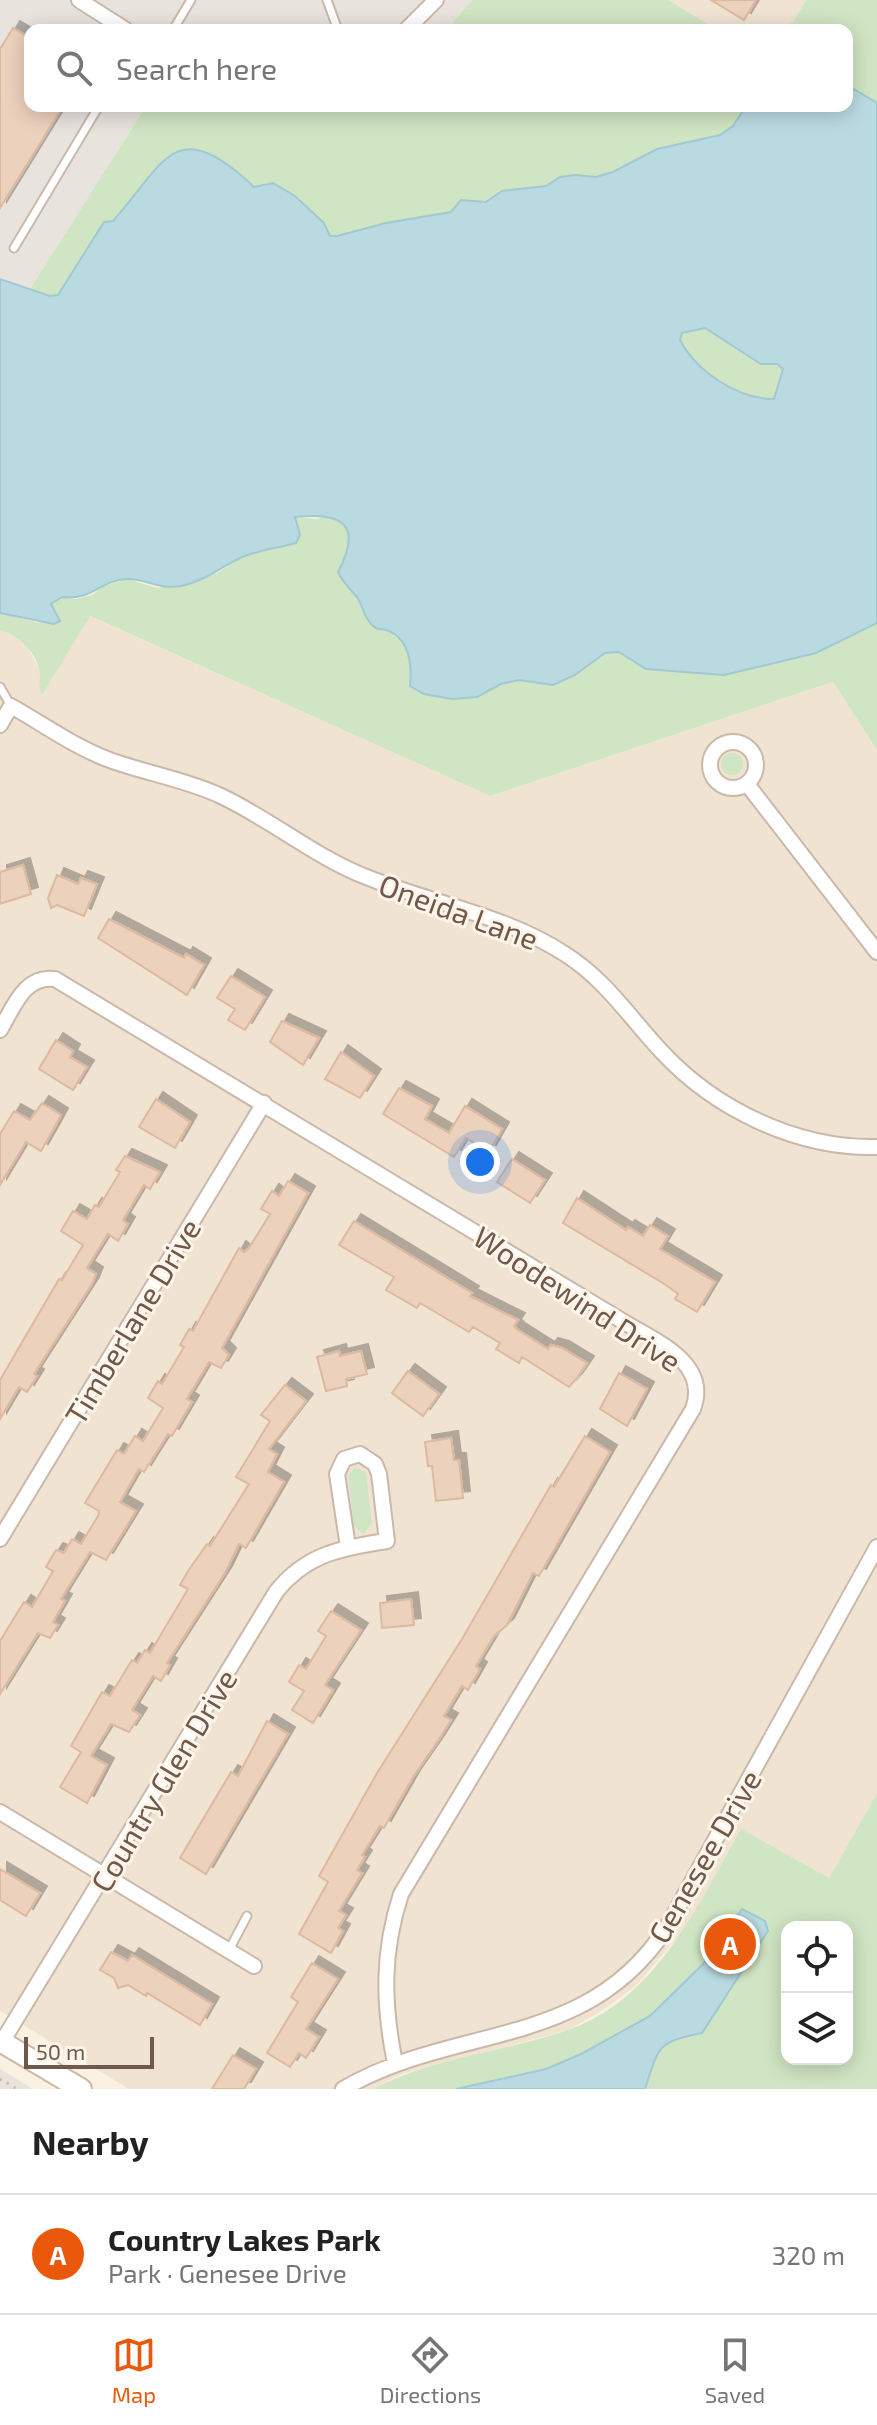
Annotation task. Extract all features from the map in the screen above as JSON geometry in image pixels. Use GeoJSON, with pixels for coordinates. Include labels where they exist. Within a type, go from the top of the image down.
{"type":"FeatureCollection","features":[{"type":"Feature","properties":{"kind":"main road"},"geometry":{"type":"LineString","coordinates":[[1,2042],[81,2089]]}},
{"type":"Feature","properties":{"kind":"street"},"geometry":{"type":"LineString","coordinates":[[79,0],[117,24]]}},
{"type":"Feature","properties":{"kind":"street"},"geometry":{"type":"LineString","coordinates":[[412,24],[436,0]]}},
{"type":"Feature","properties":{"kind":"street"},"geometry":{"type":"LineString","coordinates":[[0,725],[11,706]]}},
{"type":"Feature","properties":{"kind":"street","name":"Oneida Lane"},"geometry":{"type":"LineString","coordinates":[[11,706],[92,753],[231,800],[324,857],[369,878],[504,923],[539,938],[597,978],[663,1053],[716,1096],[768,1126],[804,1140],[838,1146],[877,1147]]}},
{"type":"Feature","properties":{"kind":"street"},"geometry":{"type":"LineString","coordinates":[[747,784],[877,952]]}},
{"type":"Feature","properties":{"kind":"street","name":"Woodewind Drive"},"geometry":{"type":"LineString","coordinates":[[0,1030],[27,985],[42,978],[65,984],[675,1354],[695,1375],[698,1389],[685,1423],[401,1894],[390,1933],[384,1983],[395,2063]]}},
{"type":"Feature","properties":{"kind":"street","name":"Timberlane Drive"},"geometry":{"type":"LineString","coordinates":[[0,1539],[264,1103]]}},
{"type":"Feature","properties":{"kind":"street","name":"Country Glen Drive"},"geometry":{"type":"LineString","coordinates":[[1,2042],[276,1592],[298,1568],[324,1553],[387,1541],[379,1474],[375,1464],[360,1454],[344,1459],[337,1474],[348,1547]]}},
{"type":"Feature","properties":{"kind":"street","name":"Genesee Drive"},"geometry":{"type":"LineString","coordinates":[[343,2089],[395,2063],[560,2018],[606,1992],[635,1968],[659,1939],[678,1908],[877,1547]]}},
{"type":"Feature","properties":{"kind":"street"},"geometry":{"type":"LineString","coordinates":[[0,1812],[254,1966]]}},
{"type":"Feature","properties":{"kind":"lane"},"geometry":{"type":"LineString","coordinates":[[177,24],[191,0]]}},
{"type":"Feature","properties":{"kind":"lane"},"geometry":{"type":"LineString","coordinates":[[327,0],[336,24]]}},
{"type":"Feature","properties":{"kind":"lane"},"geometry":{"type":"LineString","coordinates":[[14,248],[95,112]]}},
{"type":"Feature","properties":{"kind":"lane"},"geometry":{"type":"LineString","coordinates":[[0,687],[11,706]]}},
{"type":"Feature","properties":{"kind":"lane"},"geometry":{"type":"LineString","coordinates":[[228,1951],[247,1916]]}},
{"type":"Feature","properties":{"kind":"path"},"geometry":{"type":"LineString","coordinates":[[0,2079],[17,2089]]}},
{"type":"Feature","properties":{"kind":"shaded area"},"geometry":{"type":"Polygon","coordinates":[[[0,0],[472,0],[451,24],[24,24],[24,112],[142,112],[30,289],[0,279],[0,0]]]}},
{"type":"Feature","properties":{"kind":"shaded area"},"geometry":{"type":"Polygon","coordinates":[[[669,0],[806,0],[793,22],[788,24],[707,24],[669,0]]]}},
{"type":"Feature","properties":{"kind":"shaded area"},"geometry":{"type":"Polygon","coordinates":[[[89,616],[490,796],[833,682],[877,750],[877,1793],[829,1878],[684,1930],[636,1986],[568,2030],[399,2075],[373,2089],[129,2089],[0,2011],[0,630],[15,636],[28,647],[40,672],[41,694],[89,616]]]}},
{"type":"Feature","properties":{"kind":"shaded area"},"geometry":{"type":"Polygon","coordinates":[[[0,2069],[33,2089],[0,2089],[0,2069]]]}},
{"type":"Feature","properties":{"kind":"green space"},"geometry":{"type":"Polygon","coordinates":[[[472,0],[669,0],[707,24],[451,24],[472,0]]]}},
{"type":"Feature","properties":{"kind":"green space"},"geometry":{"type":"Polygon","coordinates":[[[806,0],[877,0],[877,103],[853,89],[853,24],[788,24],[793,22],[806,0]]]}},
{"type":"Feature","properties":{"kind":"green space"},"geometry":{"type":"Polygon","coordinates":[[[142,112],[742,112],[733,126],[720,135],[657,149],[613,172],[596,177],[560,177],[546,186],[502,191],[486,202],[461,200],[451,212],[330,237],[324,223],[295,196],[273,183],[254,187],[219,159],[188,149],[153,171],[58,295],[50,296],[30,289],[142,112]]]}},
{"type":"Feature","properties":{"kind":"green space"},"geometry":{"type":"Polygon","coordinates":[[[705,328],[761,364],[777,364],[783,369],[774,399],[733,388],[697,363],[680,340],[682,333],[705,328]]]}},
{"type":"Feature","properties":{"kind":"green space"},"geometry":{"type":"Polygon","coordinates":[[[329,515],[344,524],[347,531],[347,547],[338,572],[359,599],[368,622],[376,629],[390,631],[404,645],[412,663],[477,697],[501,684],[519,680],[553,685],[575,675],[605,653],[620,652],[634,663],[724,675],[816,653],[877,623],[877,750],[833,682],[490,796],[90,616],[42,695],[39,668],[32,653],[15,637],[0,630],[0,613],[39,623],[50,604],[62,597],[76,599],[92,595],[104,586],[127,579],[158,588],[217,573],[246,555],[278,548],[300,535],[295,517],[317,519],[329,515]]]}},
{"type":"Feature","properties":{"kind":"green space"},"geometry":{"type":"Polygon","coordinates":[[[732,753],[740,756],[743,764],[740,772],[732,775],[724,772],[721,764],[724,756],[732,753]]]}},
{"type":"Feature","properties":{"kind":"green space"},"geometry":{"type":"Polygon","coordinates":[[[355,1467],[366,1473],[372,1523],[364,1534],[354,1526],[348,1476],[355,1467]]]}},
{"type":"Feature","properties":{"kind":"green space"},"geometry":{"type":"Polygon","coordinates":[[[877,1793],[877,2089],[373,2089],[419,2070],[565,2031],[597,2017],[624,1998],[671,1948],[741,1829],[829,1878],[877,1793]]]}},
{"type":"Feature","properties":{"kind":"water"},"geometry":{"type":"Polygon","coordinates":[[[853,89],[877,103],[877,623],[816,653],[724,675],[646,669],[619,652],[605,653],[575,675],[553,685],[519,680],[501,684],[477,697],[452,699],[424,694],[410,686],[410,662],[402,641],[369,622],[357,597],[338,572],[349,542],[343,524],[335,519],[311,516],[295,517],[300,535],[296,543],[242,557],[190,584],[165,586],[133,579],[117,580],[81,596],[62,597],[51,604],[60,621],[54,624],[0,613],[0,279],[50,296],[58,295],[104,222],[113,221],[173,154],[188,149],[206,152],[254,187],[273,183],[295,196],[324,223],[330,236],[337,236],[386,223],[451,212],[461,200],[486,202],[502,191],[546,186],[560,177],[596,177],[613,172],[657,149],[720,135],[733,126],[742,112],[853,112],[853,89]],[[705,328],[682,333],[680,340],[697,363],[720,382],[747,394],[774,399],[783,369],[777,364],[761,364],[705,328]]]}},
{"type":"Feature","properties":{"kind":"water"},"geometry":{"type":"Polygon","coordinates":[[[742,1909],[765,1921],[768,1931],[702,2033],[668,2043],[662,2048],[653,2063],[645,2089],[456,2089],[546,2069],[581,2054],[650,2016],[703,1964],[742,1909]]]}},
{"type":"Feature","properties":{"kind":"building"},"geometry":{"type":"Polygon","coordinates":[[[711,0],[756,0],[744,20],[711,0]]]}},
{"type":"Feature","properties":{"kind":"building"},"geometry":{"type":"Polygon","coordinates":[[[13,28],[24,34],[24,112],[59,112],[0,208],[0,49],[13,28]]]}},
{"type":"Feature","properties":{"kind":"building"},"geometry":{"type":"Polygon","coordinates":[[[23,865],[31,894],[0,904],[0,872],[23,865]]]}},
{"type":"Feature","properties":{"kind":"building"},"geometry":{"type":"Polygon","coordinates":[[[57,875],[78,884],[81,878],[97,884],[84,916],[57,905],[51,908],[48,898],[57,875]]]}},
{"type":"Feature","properties":{"kind":"building"},"geometry":{"type":"Polygon","coordinates":[[[109,919],[184,958],[186,954],[204,965],[187,995],[98,938],[109,919]]]}},
{"type":"Feature","properties":{"kind":"building"},"geometry":{"type":"Polygon","coordinates":[[[231,976],[265,997],[245,1030],[228,1020],[235,1009],[217,998],[231,976]]]}},
{"type":"Feature","properties":{"kind":"building"},"geometry":{"type":"Polygon","coordinates":[[[282,1021],[319,1038],[303,1065],[270,1042],[282,1021]]]}},
{"type":"Feature","properties":{"kind":"building"},"geometry":{"type":"Polygon","coordinates":[[[56,1040],[73,1051],[70,1057],[87,1067],[73,1090],[39,1069],[56,1040]]]}},
{"type":"Feature","properties":{"kind":"building"},"geometry":{"type":"Polygon","coordinates":[[[341,1052],[374,1076],[360,1098],[325,1079],[341,1052]]]}},
{"type":"Feature","properties":{"kind":"building"},"geometry":{"type":"Polygon","coordinates":[[[399,1088],[432,1106],[425,1119],[449,1133],[465,1106],[502,1129],[489,1152],[466,1138],[454,1157],[383,1114],[399,1088]]]}},
{"type":"Feature","properties":{"kind":"building"},"geometry":{"type":"Polygon","coordinates":[[[156,1099],[190,1122],[175,1148],[139,1127],[156,1099]]]}},
{"type":"Feature","properties":{"kind":"building"},"geometry":{"type":"Polygon","coordinates":[[[42,1103],[61,1115],[41,1151],[26,1142],[0,1185],[0,1134],[14,1111],[30,1120],[42,1103]]]}},
{"type":"Feature","properties":{"kind":"building"},"geometry":{"type":"Polygon","coordinates":[[[125,1156],[160,1172],[150,1189],[144,1185],[123,1220],[128,1224],[118,1241],[108,1234],[87,1268],[96,1274],[92,1284],[34,1374],[37,1376],[27,1392],[19,1387],[0,1419],[0,1380],[59,1279],[62,1280],[83,1245],[61,1231],[73,1211],[87,1219],[95,1205],[99,1207],[120,1172],[116,1170],[125,1156]]]}},
{"type":"Feature","properties":{"kind":"building"},"geometry":{"type":"Polygon","coordinates":[[[512,1159],[545,1180],[530,1203],[497,1182],[512,1159]]]}},
{"type":"Feature","properties":{"kind":"building"},"geometry":{"type":"Polygon","coordinates":[[[288,1181],[308,1193],[222,1348],[229,1355],[221,1368],[209,1362],[187,1399],[192,1402],[172,1436],[168,1434],[144,1472],[139,1469],[120,1502],[136,1511],[106,1560],[90,1552],[61,1599],[65,1601],[53,1622],[58,1625],[50,1638],[38,1633],[0,1694],[0,1641],[24,1602],[32,1607],[53,1571],[46,1567],[56,1550],[64,1553],[72,1539],[81,1544],[99,1511],[85,1503],[117,1450],[124,1454],[135,1436],[143,1441],[163,1408],[148,1398],[158,1381],[162,1384],[184,1347],[180,1345],[189,1329],[193,1331],[239,1248],[244,1252],[249,1248],[270,1214],[261,1209],[272,1191],[279,1196],[288,1181]]]}},
{"type":"Feature","properties":{"kind":"building"},"geometry":{"type":"Polygon","coordinates":[[[577,1198],[626,1230],[628,1227],[643,1236],[650,1225],[668,1236],[660,1249],[715,1282],[697,1312],[675,1299],[678,1294],[666,1285],[563,1223],[577,1198]]]}},
{"type":"Feature","properties":{"kind":"building"},"geometry":{"type":"Polygon","coordinates":[[[354,1221],[472,1293],[470,1296],[518,1320],[514,1326],[518,1330],[548,1349],[551,1345],[562,1348],[587,1363],[569,1387],[522,1357],[519,1363],[496,1349],[500,1343],[473,1327],[469,1332],[420,1303],[417,1308],[386,1290],[394,1277],[339,1245],[354,1221]]]}},
{"type":"Feature","properties":{"kind":"building"},"geometry":{"type":"Polygon","coordinates":[[[339,1351],[340,1356],[361,1351],[367,1374],[346,1379],[347,1386],[326,1391],[317,1357],[339,1351]]]}},
{"type":"Feature","properties":{"kind":"building"},"geometry":{"type":"Polygon","coordinates":[[[408,1371],[439,1394],[423,1416],[392,1393],[408,1371]]]}},
{"type":"Feature","properties":{"kind":"building"},"geometry":{"type":"Polygon","coordinates":[[[619,1373],[647,1389],[627,1426],[600,1409],[619,1373]]]}},
{"type":"Feature","properties":{"kind":"building"},"geometry":{"type":"Polygon","coordinates":[[[285,1385],[306,1401],[269,1449],[277,1454],[268,1472],[284,1482],[246,1548],[239,1544],[225,1573],[167,1663],[170,1665],[161,1681],[153,1676],[132,1710],[140,1715],[129,1732],[111,1724],[91,1756],[107,1765],[87,1803],[60,1787],[81,1752],[71,1746],[102,1692],[110,1696],[132,1660],[137,1663],[145,1650],[150,1653],[188,1589],[180,1585],[188,1571],[207,1544],[210,1546],[249,1484],[236,1477],[270,1421],[261,1415],[285,1385]]]}},
{"type":"Feature","properties":{"kind":"building"},"geometry":{"type":"Polygon","coordinates":[[[585,1436],[610,1452],[539,1576],[533,1573],[507,1625],[494,1636],[476,1666],[480,1669],[468,1690],[462,1686],[444,1716],[451,1720],[384,1828],[380,1826],[362,1855],[365,1857],[357,1870],[362,1873],[339,1911],[346,1915],[338,1928],[343,1931],[331,1953],[299,1934],[328,1882],[319,1876],[377,1773],[462,1639],[551,1485],[554,1487],[585,1436]]]}},
{"type":"Feature","properties":{"kind":"building"},"geometry":{"type":"Polygon","coordinates":[[[451,1438],[454,1460],[459,1460],[463,1498],[436,1501],[432,1466],[428,1466],[425,1442],[451,1438]]]}},
{"type":"Feature","properties":{"kind":"building"},"geometry":{"type":"Polygon","coordinates":[[[411,1599],[414,1625],[382,1628],[380,1603],[411,1599]]]}},
{"type":"Feature","properties":{"kind":"building"},"geometry":{"type":"Polygon","coordinates":[[[331,1611],[361,1630],[325,1685],[333,1690],[313,1723],[292,1710],[304,1691],[289,1682],[299,1665],[306,1669],[326,1636],[318,1631],[331,1611]]]}},
{"type":"Feature","properties":{"kind":"building"},"geometry":{"type":"Polygon","coordinates":[[[267,1721],[288,1734],[206,1874],[180,1858],[231,1772],[238,1776],[267,1721]]]}},
{"type":"Feature","properties":{"kind":"building"},"geometry":{"type":"Polygon","coordinates":[[[0,1869],[40,1893],[26,1916],[0,1900],[0,1869]]]}},
{"type":"Feature","properties":{"kind":"building"},"geometry":{"type":"Polygon","coordinates":[[[111,1952],[128,1961],[132,1955],[212,2004],[200,2025],[147,1993],[146,1996],[128,1985],[118,1988],[114,1978],[100,1970],[111,1952]]]}},
{"type":"Feature","properties":{"kind":"building"},"geometry":{"type":"Polygon","coordinates":[[[312,1963],[338,1979],[306,2029],[319,2037],[306,2058],[299,2053],[290,2067],[267,2053],[298,2002],[291,1997],[312,1963]]]}},
{"type":"Feature","properties":{"kind":"building"},"geometry":{"type":"Polygon","coordinates":[[[233,2055],[256,2069],[244,2089],[212,2089],[233,2055]]]}},
{"type":"Feature","properties":{"kind":"place","name":"Country Lakes Park"},"geometry":{"type":"Point","coordinates":[730,1944]}}]}
